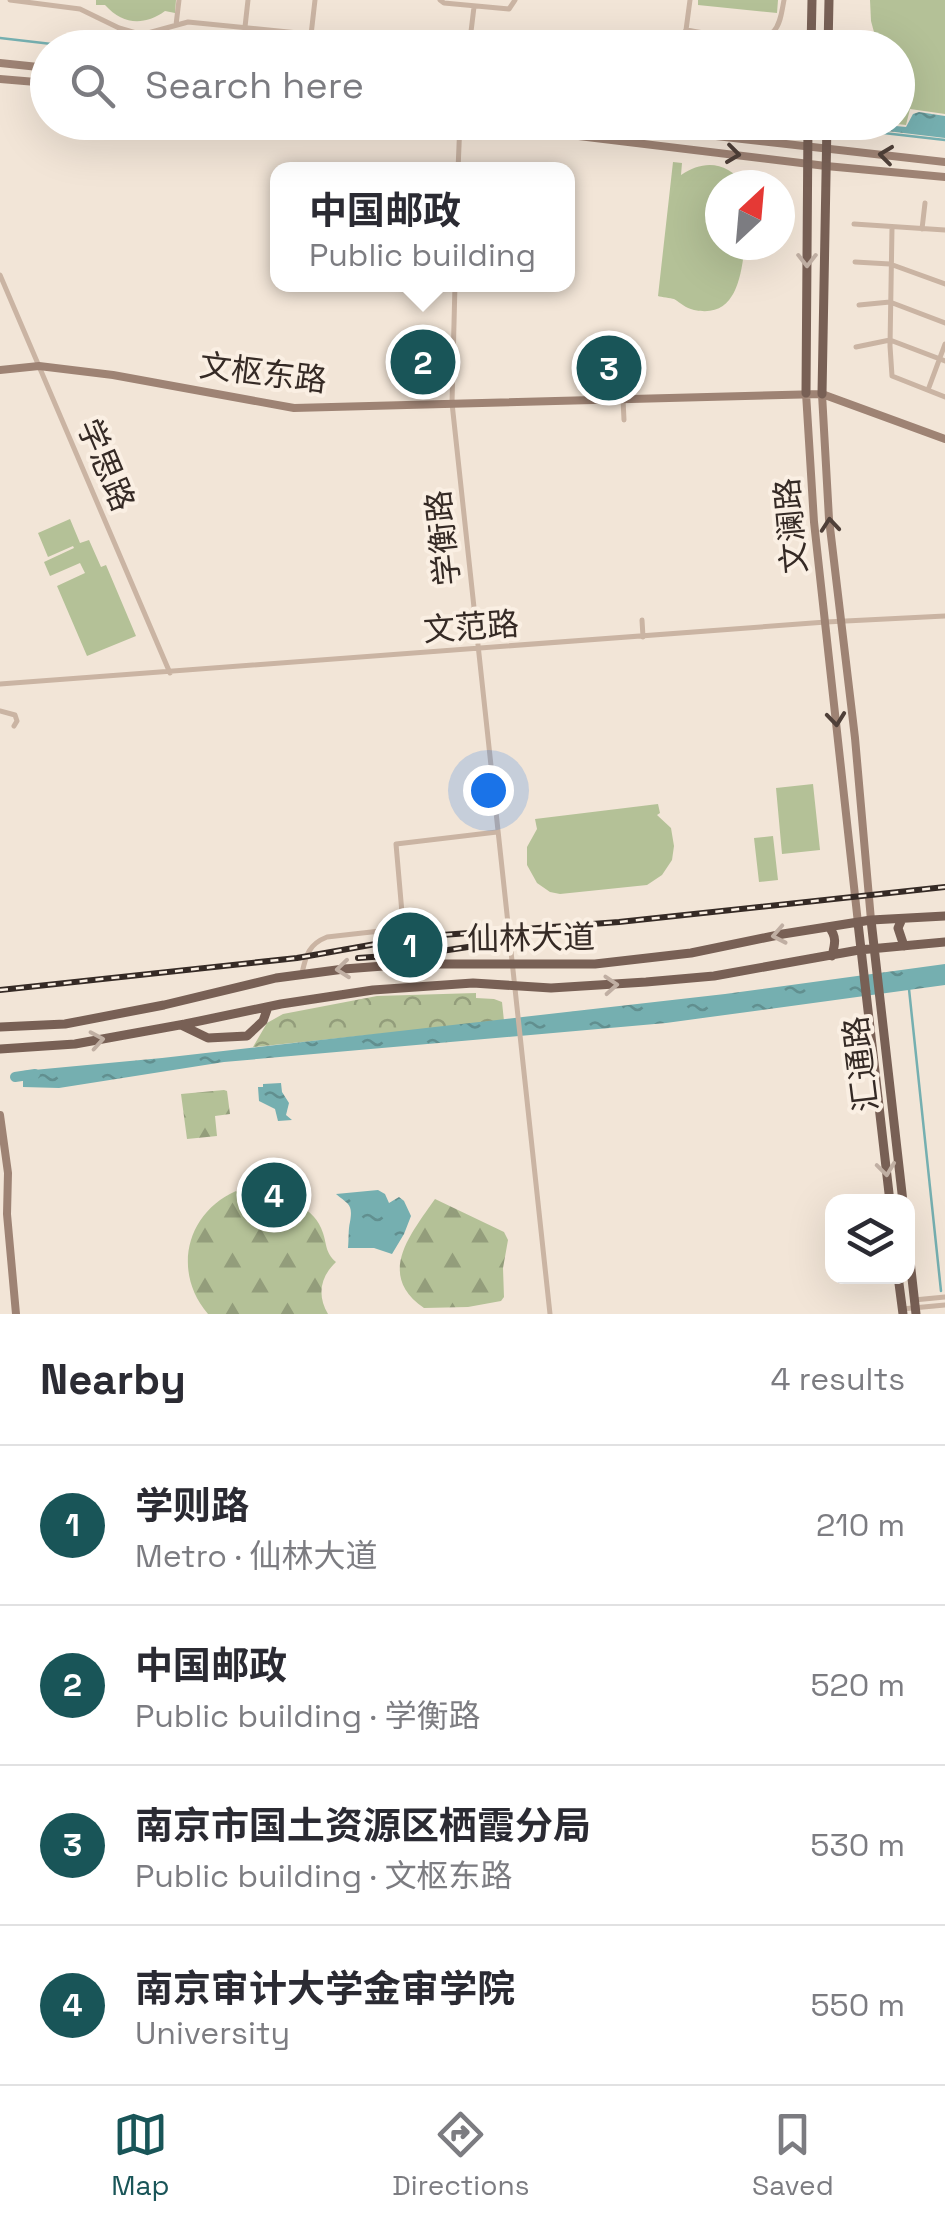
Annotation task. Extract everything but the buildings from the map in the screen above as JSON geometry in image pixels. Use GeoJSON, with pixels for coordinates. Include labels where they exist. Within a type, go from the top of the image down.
{"type":"FeatureCollection","features":[{"type":"Feature","properties":{"kind":"main road"},"geometry":{"type":"LineString","coordinates":[[811,30],[812,0]]}},
{"type":"Feature","properties":{"kind":"main road"},"geometry":{"type":"LineString","coordinates":[[828,30],[829,0]]}},
{"type":"Feature","properties":{"kind":"main road"},"geometry":{"type":"LineString","coordinates":[[0,63],[30,66]]}},
{"type":"Feature","properties":{"kind":"main road"},"geometry":{"type":"LineString","coordinates":[[0,79],[30,82]]}},
{"type":"Feature","properties":{"kind":"main road"},"geometry":{"type":"LineString","coordinates":[[617,140],[945,177]]}},
{"type":"Feature","properties":{"kind":"main road"},"geometry":{"type":"LineString","coordinates":[[754,140],[945,162]]}},
{"type":"Feature","properties":{"kind":"main road","name":"文澜路"},"geometry":{"type":"LineString","coordinates":[[808,140],[806,393],[812,500],[858,922]]}},
{"type":"Feature","properties":{"kind":"main road","name":"文澜路"},"geometry":{"type":"LineString","coordinates":[[826,140],[822,394],[829,519],[870,920]]}},
{"type":"Feature","properties":{"kind":"main road","name":"文枢东路"},"geometry":{"type":"LineString","coordinates":[[0,370],[39,366],[113,375],[294,408],[822,394],[945,439]]}},
{"type":"Feature","properties":{"kind":"main road","name":"仙林大道"},"geometry":{"type":"LineString","coordinates":[[0,1028],[64,1024],[301,975],[394,965],[594,964],[691,953],[870,920],[945,916]]}},
{"type":"Feature","properties":{"kind":"main road"},"geometry":{"type":"LineString","coordinates":[[902,919],[898,928],[904,946]]}},
{"type":"Feature","properties":{"kind":"main road","name":"汇通路"},"geometry":{"type":"LineString","coordinates":[[870,920],[902,1194]]}},
{"type":"Feature","properties":{"kind":"main road","name":"汇通路"},"geometry":{"type":"LineString","coordinates":[[858,922],[889,1194]]}},
{"type":"Feature","properties":{"kind":"main road"},"geometry":{"type":"LineString","coordinates":[[829,927],[836,943],[832,956]]}},
{"type":"Feature","properties":{"kind":"main road","name":"仙林大道"},"geometry":{"type":"LineString","coordinates":[[0,1049],[74,1044],[373,990],[473,983],[551,988],[714,976],[945,942]]}},
{"type":"Feature","properties":{"kind":"main road"},"geometry":{"type":"LineString","coordinates":[[473,983],[478,976],[474,964]]}},
{"type":"Feature","properties":{"kind":"main road"},"geometry":{"type":"LineString","coordinates":[[550,965],[545,974],[551,988]]}},
{"type":"Feature","properties":{"kind":"main road"},"geometry":{"type":"LineString","coordinates":[[182,1025],[208,1038],[247,1036],[263,1021],[268,1007]]}},
{"type":"Feature","properties":{"kind":"main road"},"geometry":{"type":"LineString","coordinates":[[22,1027],[14,1037],[17,1045],[24,1048]]}},
{"type":"Feature","properties":{"kind":"main road"},"geometry":{"type":"LineString","coordinates":[[0,1115],[8,1173],[6,1214]]}},
{"type":"Feature","properties":{"kind":"main road"},"geometry":{"type":"LineString","coordinates":[[0,1189],[16,1314]]}},
{"type":"Feature","properties":{"kind":"main road"},"geometry":{"type":"LineString","coordinates":[[899,1284],[902,1312]]}},
{"type":"Feature","properties":{"kind":"street"},"geometry":{"type":"LineString","coordinates":[[10,0],[87,12],[126,30]]}},
{"type":"Feature","properties":{"kind":"street"},"geometry":{"type":"LineString","coordinates":[[87,12],[88,0]]}},
{"type":"Feature","properties":{"kind":"street"},"geometry":{"type":"LineString","coordinates":[[176,26],[178,0]]}},
{"type":"Feature","properties":{"kind":"street"},"geometry":{"type":"LineString","coordinates":[[245,28],[248,0]]}},
{"type":"Feature","properties":{"kind":"street"},"geometry":{"type":"LineString","coordinates":[[311,30],[315,0]]}},
{"type":"Feature","properties":{"kind":"street"},"geometry":{"type":"LineString","coordinates":[[440,0],[509,10],[514,0]]}},
{"type":"Feature","properties":{"kind":"street"},"geometry":{"type":"LineString","coordinates":[[686,30],[690,0]]}},
{"type":"Feature","properties":{"kind":"street"},"geometry":{"type":"LineString","coordinates":[[774,30],[784,0]]}},
{"type":"Feature","properties":{"kind":"street"},"geometry":{"type":"LineString","coordinates":[[471,30],[474,7]]}},
{"type":"Feature","properties":{"kind":"street"},"geometry":{"type":"LineString","coordinates":[[160,30],[188,22],[267,30]]}},
{"type":"Feature","properties":{"kind":"street"},"geometry":{"type":"LineString","coordinates":[[922,229],[924,204]]}},
{"type":"Feature","properties":{"kind":"street"},"geometry":{"type":"LineString","coordinates":[[854,224],[945,230]]}},
{"type":"Feature","properties":{"kind":"street"},"geometry":{"type":"LineString","coordinates":[[892,228],[892,376],[945,397]]}},
{"type":"Feature","properties":{"kind":"street"},"geometry":{"type":"LineString","coordinates":[[855,262],[890,264],[945,284]]}},
{"type":"Feature","properties":{"kind":"street","name":"学思路"},"geometry":{"type":"LineString","coordinates":[[0,276],[170,673]]}},
{"type":"Feature","properties":{"kind":"street","name":"学衡路"},"geometry":{"type":"LineString","coordinates":[[455,292],[452,404],[550,1314]]}},
{"type":"Feature","properties":{"kind":"street"},"geometry":{"type":"LineString","coordinates":[[859,305],[890,302],[945,323]]}},
{"type":"Feature","properties":{"kind":"street"},"geometry":{"type":"LineString","coordinates":[[856,347],[890,340],[943,360]]}},
{"type":"Feature","properties":{"kind":"street"},"geometry":{"type":"LineString","coordinates":[[928,390],[943,360],[945,344]]}},
{"type":"Feature","properties":{"kind":"street"},"geometry":{"type":"LineString","coordinates":[[623,399],[624,420]]}},
{"type":"Feature","properties":{"kind":"street","name":"文范路"},"geometry":{"type":"LineString","coordinates":[[0,684],[945,616]]}},
{"type":"Feature","properties":{"kind":"street"},"geometry":{"type":"LineString","coordinates":[[642,620],[644,637]]}},
{"type":"Feature","properties":{"kind":"street"},"geometry":{"type":"LineString","coordinates":[[0,712],[15,716],[14,726]]}},
{"type":"Feature","properties":{"kind":"street"},"geometry":{"type":"LineString","coordinates":[[301,975],[306,952],[320,940],[405,925],[396,844],[497,832]]}},
{"type":"Feature","properties":{"kind":"street"},"geometry":{"type":"LineString","coordinates":[[902,1312],[945,1297]]}},
{"type":"Feature","properties":{"kind":"street"},"geometry":{"type":"LineString","coordinates":[[915,1307],[945,1305]]}},
{"type":"Feature","properties":{"kind":"green space"},"geometry":{"type":"Polygon","coordinates":[[[96,0],[176,0],[175,13],[165,11],[142,21],[126,20],[105,5],[96,5],[96,0]]]}},
{"type":"Feature","properties":{"kind":"green space"},"geometry":{"type":"Polygon","coordinates":[[[698,0],[778,0],[777,13],[698,5],[698,0]]]}},
{"type":"Feature","properties":{"kind":"green space"},"geometry":{"type":"Polygon","coordinates":[[[870,0],[945,0],[945,114],[915,110],[915,30],[873,30],[870,0]]]}},
{"type":"Feature","properties":{"kind":"green space"},"geometry":{"type":"Polygon","coordinates":[[[673,162],[682,163],[681,175],[707,165],[728,170],[705,170],[705,260],[742,260],[734,292],[720,308],[708,311],[658,296],[673,162]]]}},
{"type":"Feature","properties":{"kind":"green space"},"geometry":{"type":"Polygon","coordinates":[[[70,519],[80,543],[89,540],[101,567],[106,565],[136,636],[87,656],[57,586],[85,573],[80,563],[50,576],[44,562],[74,548],[48,557],[38,533],[70,519]]]}},
{"type":"Feature","properties":{"kind":"green space"},"geometry":{"type":"Polygon","coordinates":[[[813,784],[820,850],[782,854],[776,788],[813,784]]]}},
{"type":"Feature","properties":{"kind":"green space"},"geometry":{"type":"Polygon","coordinates":[[[658,804],[657,815],[671,828],[674,846],[672,860],[662,875],[647,885],[560,894],[537,883],[527,865],[527,847],[537,829],[535,819],[658,804]]]}},
{"type":"Feature","properties":{"kind":"green space"},"geometry":{"type":"Polygon","coordinates":[[[773,836],[778,880],[759,882],[754,838],[773,836]]]}},
{"type":"Feature","properties":{"kind":"green space"},"geometry":{"type":"Polygon","coordinates":[[[476,993],[476,998],[502,1002],[504,1021],[253,1047],[267,1023],[283,1014],[377,996],[476,993]]]}},
{"type":"Feature","properties":{"kind":"green space"},"geometry":{"type":"Polygon","coordinates":[[[224,1090],[230,1114],[215,1116],[217,1136],[187,1139],[181,1094],[224,1090]]]}},
{"type":"Feature","properties":{"kind":"green space"},"geometry":{"type":"Polygon","coordinates":[[[236,1191],[245,1199],[291,1202],[311,1213],[318,1222],[328,1252],[336,1262],[322,1286],[328,1314],[208,1314],[190,1280],[190,1245],[205,1214],[236,1191]]]}},
{"type":"Feature","properties":{"kind":"green space"},"geometry":{"type":"Polygon","coordinates":[[[435,1199],[504,1232],[508,1240],[501,1301],[424,1308],[410,1295],[402,1282],[402,1255],[435,1199]]]}},
{"type":"Feature","properties":{"kind":"water"},"geometry":{"type":"Polygon","coordinates":[[[915,113],[945,116],[945,138],[915,134],[915,113]]]}},
{"type":"Feature","properties":{"kind":"water"},"geometry":{"type":"Polygon","coordinates":[[[945,964],[945,985],[666,1023],[224,1062],[59,1088],[23,1087],[23,1071],[725,994],[945,964]]]}},
{"type":"Feature","properties":{"kind":"water"},"geometry":{"type":"Polygon","coordinates":[[[281,1083],[289,1103],[286,1115],[292,1120],[278,1121],[275,1109],[259,1101],[258,1087],[281,1083]]]}},
{"type":"Feature","properties":{"kind":"water"},"geometry":{"type":"Polygon","coordinates":[[[378,1190],[389,1203],[399,1197],[411,1216],[392,1254],[374,1248],[348,1248],[350,1208],[336,1194],[378,1190]]]}},
{"type":"Feature","properties":{"kind":"waterway"},"geometry":{"type":"LineString","coordinates":[[0,38],[30,41]]}},
{"type":"Feature","properties":{"kind":"waterway"},"geometry":{"type":"LineString","coordinates":[[915,137],[945,140]]}},
{"type":"Feature","properties":{"kind":"waterway"},"geometry":{"type":"LineString","coordinates":[[909,989],[941,1291]]}},
{"type":"Feature","properties":{"kind":"waterway"},"geometry":{"type":"LineString","coordinates":[[15,1077],[35,1074]]}},
{"type":"Feature","properties":{"kind":"railway"},"geometry":{"type":"LineString","coordinates":[[0,990],[297,958],[415,937],[619,922],[945,887]]}},
{"type":"Feature","properties":{"kind":"railway"},"geometry":{"type":"LineString","coordinates":[[358,958],[468,947]]}},
{"type":"Feature","properties":{"kind":"place","name":"中国邮政"},"geometry":{"type":"Point","coordinates":[423,362]}},
{"type":"Feature","properties":{"kind":"place","name":"南京市国土资源区栖霞分局"},"geometry":{"type":"Point","coordinates":[609,368]}},
{"type":"Feature","properties":{"kind":"place","name":"学则路"},"geometry":{"type":"Point","coordinates":[410,945]}},
{"type":"Feature","properties":{"kind":"place","name":"南京审计大学金审学院"},"geometry":{"type":"Point","coordinates":[274,1195]}}]}
